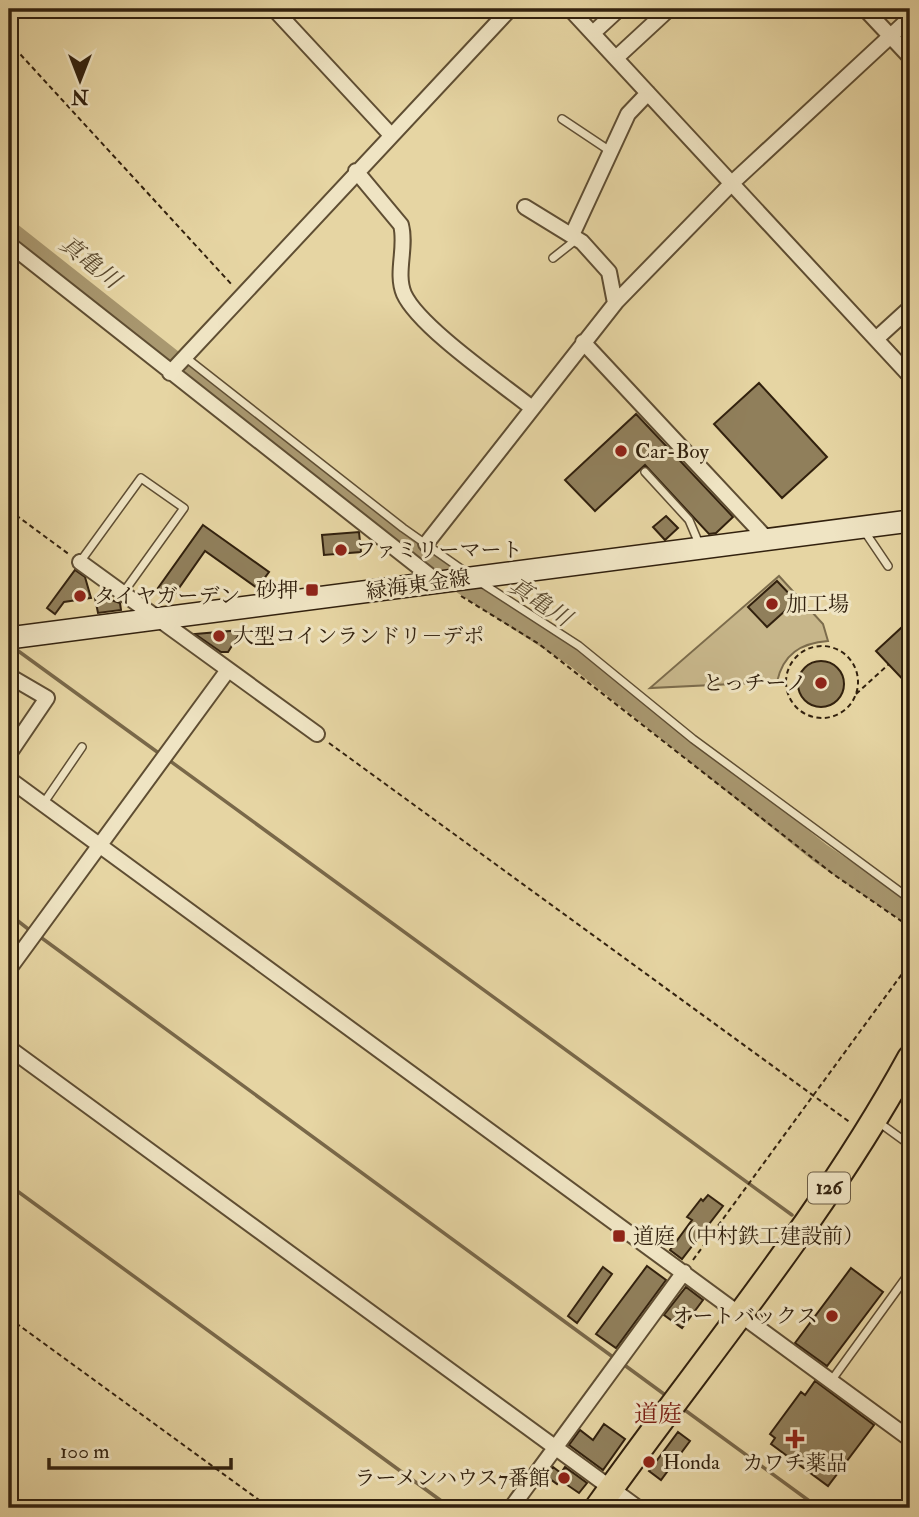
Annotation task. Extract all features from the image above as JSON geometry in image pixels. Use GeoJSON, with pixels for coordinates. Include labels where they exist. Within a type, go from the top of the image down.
{"type":"FeatureCollection","features":[{"type":"Feature","properties":{"kind":"highway","name":"126"},"geometry":{"type":"LineString","coordinates":[[604,1499],[742,1315],[871,1127],[910,1058]]}},
{"type":"Feature","properties":{"kind":"main road","name":"緑海東金線"},"geometry":{"type":"LineString","coordinates":[[9,638],[910,521]]}},
{"type":"Feature","properties":{"kind":"street"},"geometry":{"type":"LineString","coordinates":[[274,9],[390,134]]}},
{"type":"Feature","properties":{"kind":"street"},"geometry":{"type":"LineString","coordinates":[[170,373],[390,134],[510,9]]}},
{"type":"Feature","properties":{"kind":"street"},"geometry":{"type":"LineString","coordinates":[[593,33],[619,9]]}},
{"type":"Feature","properties":{"kind":"street"},"geometry":{"type":"LineString","coordinates":[[616,58],[669,9]]}},
{"type":"Feature","properties":{"kind":"street"},"geometry":{"type":"LineString","coordinates":[[865,9],[910,57]]}},
{"type":"Feature","properties":{"kind":"street"},"geometry":{"type":"LineString","coordinates":[[575,10],[593,33],[910,376]]}},
{"type":"Feature","properties":{"kind":"street"},"geometry":{"type":"LineString","coordinates":[[426,544],[615,303],[732,183],[910,18]]}},
{"type":"Feature","properties":{"kind":"street"},"geometry":{"type":"LineString","coordinates":[[575,237],[628,114],[648,93]]}},
{"type":"Feature","properties":{"kind":"street"},"geometry":{"type":"LineString","coordinates":[[356,171],[401,225],[404,236],[401,281],[404,295],[431,326],[532,408]]}},
{"type":"Feature","properties":{"kind":"street"},"geometry":{"type":"LineString","coordinates":[[525,207],[575,237],[609,272],[615,303]]}},
{"type":"Feature","properties":{"kind":"street"},"geometry":{"type":"LineString","coordinates":[[9,244],[439,583]]}},
{"type":"Feature","properties":{"kind":"street"},"geometry":{"type":"LineString","coordinates":[[876,339],[910,308]]}},
{"type":"Feature","properties":{"kind":"street"},"geometry":{"type":"LineString","coordinates":[[583,342],[766,538]]}},
{"type":"Feature","properties":{"kind":"street"},"geometry":{"type":"LineString","coordinates":[[80,562],[317,734]]}},
{"type":"Feature","properties":{"kind":"street"},"geometry":{"type":"LineString","coordinates":[[9,969],[228,670]]}},
{"type":"Feature","properties":{"kind":"street"},"geometry":{"type":"LineString","coordinates":[[9,680],[11,677],[25,683],[47,698],[9,754]]}},
{"type":"Feature","properties":{"kind":"street"},"geometry":{"type":"LineString","coordinates":[[9,779],[910,1439]]}},
{"type":"Feature","properties":{"kind":"street"},"geometry":{"type":"LineString","coordinates":[[9,1048],[556,1448],[604,1499],[638,1508]]}},
{"type":"Feature","properties":{"kind":"street"},"geometry":{"type":"LineString","coordinates":[[511,1508],[684,1272]]}},
{"type":"Feature","properties":{"kind":"lane"},"geometry":{"type":"LineString","coordinates":[[562,119],[611,151]]}},
{"type":"Feature","properties":{"kind":"lane"},"geometry":{"type":"LineString","coordinates":[[553,258],[575,237]]}},
{"type":"Feature","properties":{"kind":"lane"},"geometry":{"type":"LineString","coordinates":[[184,356],[426,544],[579,646],[746,779],[910,899]]}},
{"type":"Feature","properties":{"kind":"lane"},"geometry":{"type":"LineString","coordinates":[[645,472],[689,520],[700,547]]}},
{"type":"Feature","properties":{"kind":"lane"},"geometry":{"type":"LineString","coordinates":[[80,562],[141,478],[184,509],[122,593]]}},
{"type":"Feature","properties":{"kind":"lane"},"geometry":{"type":"LineString","coordinates":[[862,527],[878,555],[888,566]]}},
{"type":"Feature","properties":{"kind":"lane"},"geometry":{"type":"LineString","coordinates":[[43,804],[82,747]]}},
{"type":"Feature","properties":{"kind":"lane"},"geometry":{"type":"LineString","coordinates":[[871,1127],[910,1145]]}},
{"type":"Feature","properties":{"kind":"lane"},"geometry":{"type":"LineString","coordinates":[[831,1381],[910,1272]]}},
{"type":"Feature","properties":{"kind":"path"},"geometry":{"type":"LineString","coordinates":[[9,42],[241,295]]}},
{"type":"Feature","properties":{"kind":"path"},"geometry":{"type":"LineString","coordinates":[[9,510],[80,562]]}},
{"type":"Feature","properties":{"kind":"path"},"geometry":{"type":"LineString","coordinates":[[439,583],[539,644],[833,874],[910,927]]}},
{"type":"Feature","properties":{"kind":"path"},"geometry":{"type":"LineString","coordinates":[[856,694],[856,671],[850,660],[830,647],[805,650],[789,667],[786,678],[790,700],[807,715],[830,717],[840,713],[856,694],[889,664]]}},
{"type":"Feature","properties":{"kind":"path"},"geometry":{"type":"LineString","coordinates":[[317,734],[814,1096],[871,1127]]}},
{"type":"Feature","properties":{"kind":"path"},"geometry":{"type":"LineString","coordinates":[[684,1272],[910,963]]}},
{"type":"Feature","properties":{"kind":"path"},"geometry":{"type":"LineString","coordinates":[[9,1318],[270,1508]]}},
{"type":"Feature","properties":{"kind":"shaded area"},"geometry":{"type":"Polygon","coordinates":[[[779,576],[823,624],[828,641],[809,644],[795,652],[784,664],[777,682],[650,688],[779,576]]]}},
{"type":"Feature","properties":{"kind":"building"},"geometry":{"type":"Polygon","coordinates":[[[759,383],[827,457],[782,498],[714,424],[759,383]]]}},
{"type":"Feature","properties":{"kind":"building"},"geometry":{"type":"Polygon","coordinates":[[[636,414],[733,517],[716,533],[709,534],[645,465],[595,511],[565,480],[636,414]]]}},
{"type":"Feature","properties":{"kind":"building"},"geometry":{"type":"Polygon","coordinates":[[[666,516],[678,528],[665,540],[653,527],[666,516]]]}},
{"type":"Feature","properties":{"kind":"building"},"geometry":{"type":"Polygon","coordinates":[[[203,525],[269,572],[257,588],[205,551],[172,598],[158,588],[203,525]]]}},
{"type":"Feature","properties":{"kind":"building"},"geometry":{"type":"Polygon","coordinates":[[[359,532],[361,552],[324,555],[322,535],[359,532]]]}},
{"type":"Feature","properties":{"kind":"building"},"geometry":{"type":"Polygon","coordinates":[[[75,570],[85,577],[91,598],[64,602],[55,614],[47,608],[75,570]]]}},
{"type":"Feature","properties":{"kind":"building","name":"加工場"},"geometry":{"type":"Polygon","coordinates":[[[777,581],[796,601],[767,627],[748,607],[777,581]]]}},
{"type":"Feature","properties":{"kind":"building"},"geometry":{"type":"Polygon","coordinates":[[[111,596],[111,600],[120,603],[121,610],[98,613],[95,598],[111,596]]]}},
{"type":"Feature","properties":{"kind":"building"},"geometry":{"type":"Polygon","coordinates":[[[901,628],[910,638],[910,687],[876,651],[901,628]]]}},
{"type":"Feature","properties":{"kind":"building"},"geometry":{"type":"Polygon","coordinates":[[[242,630],[228,652],[221,652],[195,634],[242,630]]]}},
{"type":"Feature","properties":{"kind":"building"},"geometry":{"type":"Polygon","coordinates":[[[821,661],[837,668],[844,684],[837,700],[821,707],[805,700],[798,684],[805,668],[821,661]]]}},
{"type":"Feature","properties":{"kind":"building"},"geometry":{"type":"Polygon","coordinates":[[[708,1195],[723,1206],[682,1259],[670,1250],[692,1220],[687,1217],[701,1199],[703,1201],[708,1195]]]}},
{"type":"Feature","properties":{"kind":"building"},"geometry":{"type":"Polygon","coordinates":[[[647,1266],[666,1280],[616,1348],[596,1334],[647,1266]]]}},
{"type":"Feature","properties":{"kind":"building"},"geometry":{"type":"Polygon","coordinates":[[[603,1267],[612,1274],[577,1323],[568,1316],[603,1267]]]}},
{"type":"Feature","properties":{"kind":"building"},"geometry":{"type":"Polygon","coordinates":[[[851,1268],[883,1292],[827,1366],[795,1343],[851,1268]]]}},
{"type":"Feature","properties":{"kind":"building"},"geometry":{"type":"Polygon","coordinates":[[[686,1287],[703,1300],[682,1328],[664,1315],[686,1287]]]}},
{"type":"Feature","properties":{"kind":"building"},"geometry":{"type":"Polygon","coordinates":[[[815,1381],[874,1425],[828,1486],[771,1444],[775,1438],[770,1434],[801,1392],[805,1395],[815,1381]]]}},
{"type":"Feature","properties":{"kind":"building"},"geometry":{"type":"Polygon","coordinates":[[[604,1424],[625,1439],[603,1470],[569,1445],[580,1430],[593,1440],[604,1424]]]}},
{"type":"Feature","properties":{"kind":"building"},"geometry":{"type":"Polygon","coordinates":[[[678,1432],[690,1441],[661,1480],[649,1471],[678,1432]]]}},
{"type":"Feature","properties":{"kind":"building","name":"ラーメンハウス7番館"},"geometry":{"type":"Polygon","coordinates":[[[553,1467],[561,1473],[565,1467],[587,1483],[579,1493],[560,1480],[557,1484],[546,1476],[553,1467]]]}},
{"type":"Feature","properties":{"kind":"waterway","name":"真亀川"},"geometry":{"type":"LineString","coordinates":[[9,231],[423,558],[577,658],[820,853],[910,914]]}},
{"type":"Feature","properties":{"kind":"waterway"},"geometry":{"type":"LineString","coordinates":[[10,645],[160,754]]}},
{"type":"Feature","properties":{"kind":"waterway"},"geometry":{"type":"LineString","coordinates":[[166,758],[792,1215]]}},
{"type":"Feature","properties":{"kind":"waterway"},"geometry":{"type":"LineString","coordinates":[[9,914],[32,932]]}},
{"type":"Feature","properties":{"kind":"waterway"},"geometry":{"type":"LineString","coordinates":[[39,936],[617,1360]]}},
{"type":"Feature","properties":{"kind":"waterway"},"geometry":{"type":"LineString","coordinates":[[9,1185],[451,1508]]}},
{"type":"Feature","properties":{"kind":"waterway"},"geometry":{"type":"LineString","coordinates":[[623,1364],[668,1397]]}},
{"type":"Feature","properties":{"kind":"waterway"},"geometry":{"type":"LineString","coordinates":[[682,1408],[819,1508]]}},
{"type":"Feature","properties":{"kind":"place","name":"Car-Boy"},"geometry":{"type":"Point","coordinates":[621,451]}},
{"type":"Feature","properties":{"kind":"place","name":"ファミリーマート"},"geometry":{"type":"Point","coordinates":[341,550]}},
{"type":"Feature","properties":{"kind":"place","name":"砂押"},"geometry":{"type":"Point","coordinates":[312,590]}},
{"type":"Feature","properties":{"kind":"place","name":"タイヤガーデン"},"geometry":{"type":"Point","coordinates":[80,596]}},
{"type":"Feature","properties":{"kind":"place","name":"加工場"},"geometry":{"type":"Point","coordinates":[772,604]}},
{"type":"Feature","properties":{"kind":"place","name":"大型コインランドリ－デポ"},"geometry":{"type":"Point","coordinates":[219,636]}},
{"type":"Feature","properties":{"kind":"place","name":"とっチーノ"},"geometry":{"type":"Point","coordinates":[821,683]}},
{"type":"Feature","properties":{"kind":"place","name":"道庭（中村鉄工建設前）"},"geometry":{"type":"Point","coordinates":[619,1236]}},
{"type":"Feature","properties":{"kind":"place","name":"オートバックス"},"geometry":{"type":"Point","coordinates":[832,1316]}},
{"type":"Feature","properties":{"kind":"place","name":"カワチ薬品"},"geometry":{"type":"Point","coordinates":[795,1439]}},
{"type":"Feature","properties":{"kind":"place","name":"Honda"},"geometry":{"type":"Point","coordinates":[649,1462]}},
{"type":"Feature","properties":{"kind":"place","name":"ラーメンハウス7番館"},"geometry":{"type":"Point","coordinates":[564,1478]}},
{"type":"Feature","properties":{"kind":"district","name":"道庭"},"geometry":{"type":"Point","coordinates":[658,1414]}}]}
